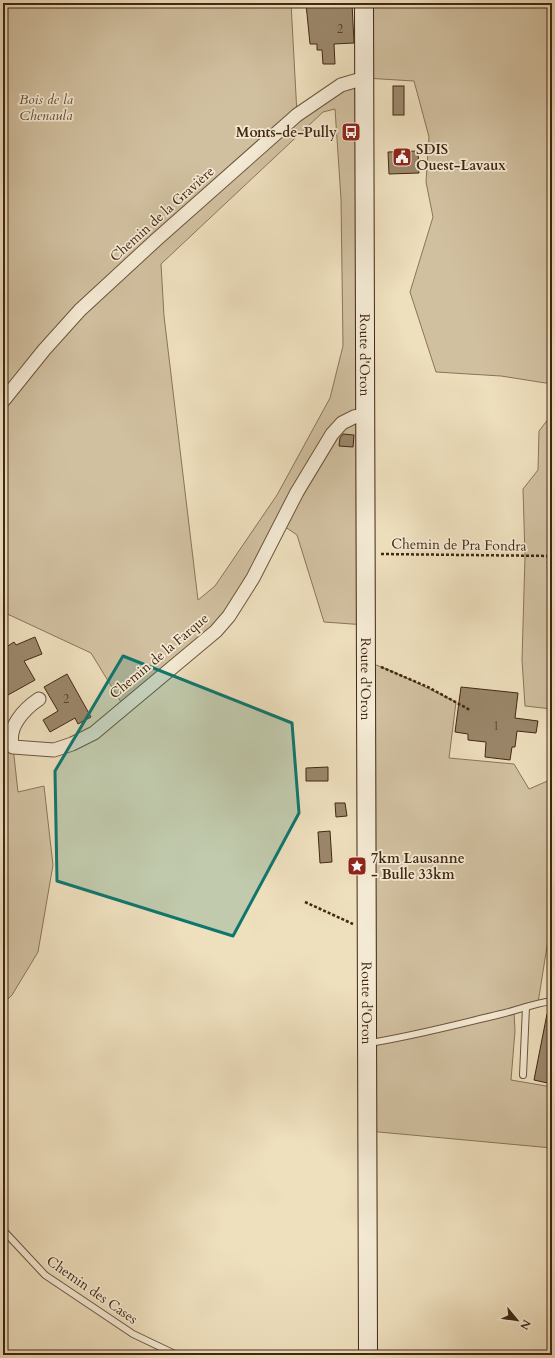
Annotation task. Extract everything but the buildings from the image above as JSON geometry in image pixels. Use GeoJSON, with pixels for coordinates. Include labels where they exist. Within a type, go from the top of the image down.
{"type":"FeatureCollection","features":[{"type":"Feature","properties":{"kind":"main road","name":"Route d'Oron"},"geometry":{"type":"LineString","coordinates":[[364,3],[368,1355]]}},
{"type":"Feature","properties":{"kind":"street","name":"Chemin de la Gravière"},"geometry":{"type":"LineString","coordinates":[[3,401],[44,350],[80,310],[157,239],[297,115],[341,85],[365,78]]}},
{"type":"Feature","properties":{"kind":"street","name":"Chemin de la Farque"},"geometry":{"type":"LineString","coordinates":[[39,698],[28,706],[13,726],[8,747],[54,750],[72,744],[94,733],[216,631],[229,616],[253,578],[297,492],[332,434],[342,423],[354,417],[365,415]]}},
{"type":"Feature","properties":{"kind":"lane"},"geometry":{"type":"LineString","coordinates":[[368,1043],[396,1038],[526,1007],[538,1002],[552,1001]]}},
{"type":"Feature","properties":{"kind":"lane"},"geometry":{"type":"LineString","coordinates":[[523,1075],[526,1007]]}},
{"type":"Feature","properties":{"kind":"lane","name":"Chemin des Cases"},"geometry":{"type":"LineString","coordinates":[[3,1230],[45,1275],[133,1334],[177,1355]]}},
{"type":"Feature","properties":{"kind":"path","name":"Chemin de Pra Fondra"},"geometry":{"type":"LineString","coordinates":[[366,554],[550,556]]}},
{"type":"Feature","properties":{"kind":"path"},"geometry":{"type":"LineString","coordinates":[[550,556],[549,652],[552,691]]}},
{"type":"Feature","properties":{"kind":"path"},"geometry":{"type":"LineString","coordinates":[[366,662],[428,687],[470,710]]}},
{"type":"Feature","properties":{"kind":"path"},"geometry":{"type":"LineString","coordinates":[[305,902],[347,922],[367,928]]}},
{"type":"Feature","properties":{"kind":"highlighted area"},"geometry":{"type":"Polygon","coordinates":[[[123,656],[292,723],[299,813],[233,936],[57,881],[55,771],[123,656]]]}},
{"type":"Feature","properties":{"kind":"green space","name":"Bois de la Chenaula"},"geometry":{"type":"Polygon","coordinates":[[[3,3],[291,3],[297,114],[365,78],[366,625],[324,622],[297,535],[281,524],[229,616],[124,707],[91,653],[3,612],[3,3]],[[335,109],[323,112],[161,264],[164,316],[198,600],[215,586],[277,495],[330,398],[343,346],[341,199],[335,109]]]}},
{"type":"Feature","properties":{"kind":"green space"},"geometry":{"type":"Polygon","coordinates":[[[364,3],[552,3],[552,384],[501,376],[436,372],[410,292],[433,217],[426,182],[429,137],[414,81],[365,78],[364,3]]]}},
{"type":"Feature","properties":{"kind":"green space"},"geometry":{"type":"Polygon","coordinates":[[[552,414],[552,556],[548,556],[549,652],[552,709],[525,706],[522,660],[525,556],[523,489],[538,470],[539,431],[552,414]]]}},
{"type":"Feature","properties":{"kind":"green space"},"geometry":{"type":"Polygon","coordinates":[[[366,661],[394,672],[456,702],[449,758],[514,764],[529,789],[552,779],[552,940],[548,940],[538,1003],[514,1011],[515,1031],[511,1080],[552,1087],[552,1148],[368,1131],[366,661]]]}},
{"type":"Feature","properties":{"kind":"green space"},"geometry":{"type":"Polygon","coordinates":[[[3,747],[13,747],[18,792],[44,786],[53,865],[38,952],[12,995],[3,1004],[3,747]]]}},
{"type":"Feature","properties":{"kind":"place","name":"Monts-de-Pully"},"geometry":{"type":"Point","coordinates":[351,132]}},
{"type":"Feature","properties":{"kind":"place","name":"SDIS Ouest-Lavaux"},"geometry":{"type":"Point","coordinates":[402,157]}},
{"type":"Feature","properties":{"kind":"place","name":"7km Lausanne - Bulle 33km"},"geometry":{"type":"Point","coordinates":[357,866]}}]}
